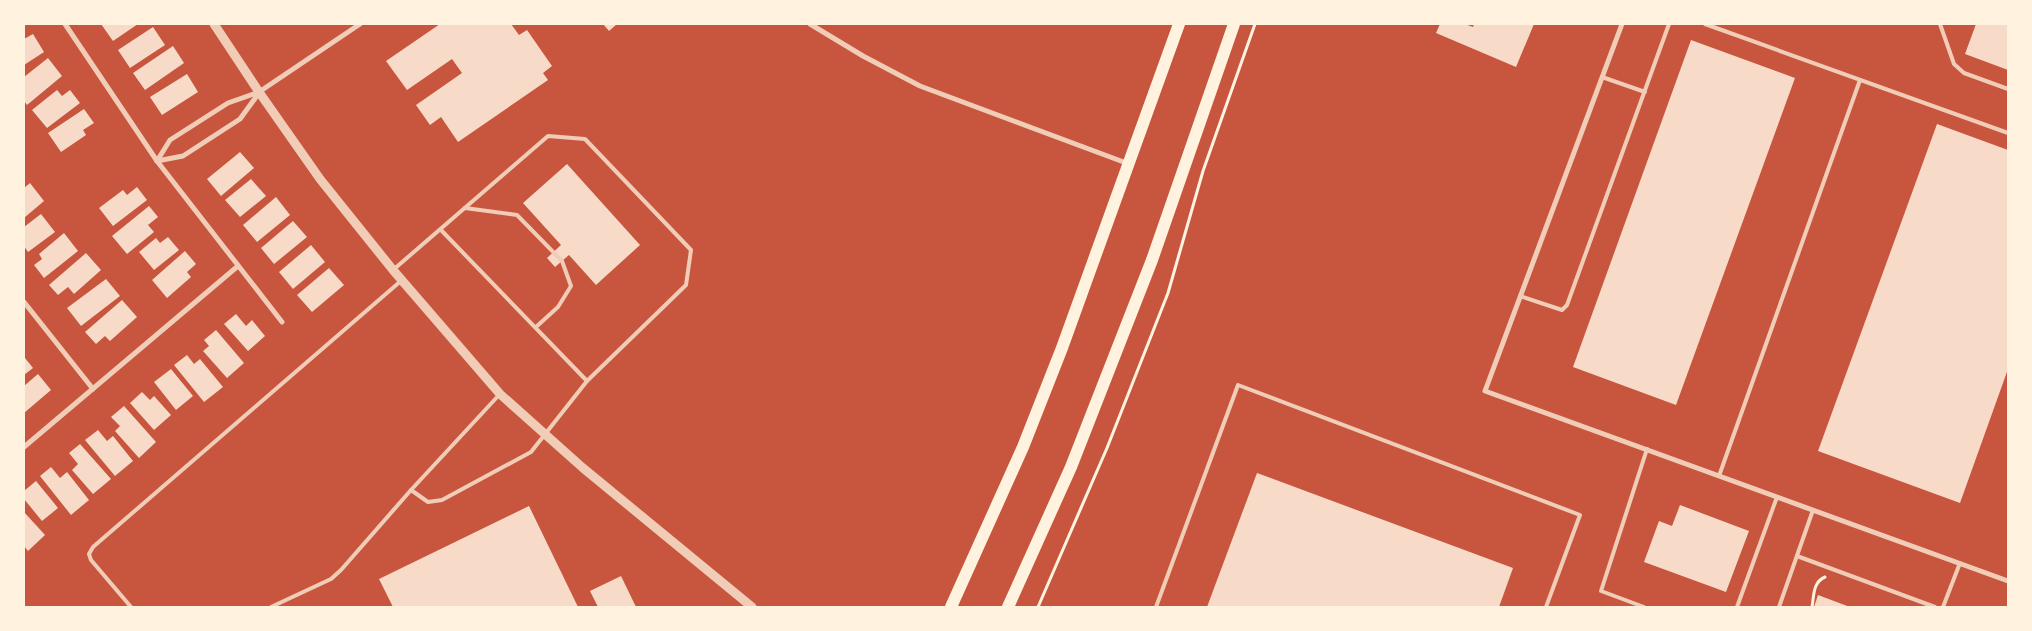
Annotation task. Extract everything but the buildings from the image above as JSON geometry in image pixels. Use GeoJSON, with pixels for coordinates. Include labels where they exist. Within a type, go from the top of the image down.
{"type":"FeatureCollection","features":[{"type":"Feature","properties":{"kind":"main road"},"geometry":{"type":"LineString","coordinates":[[951,607],[1023,446],[1062,348],[1179,24]]}},
{"type":"Feature","properties":{"kind":"main road"},"geometry":{"type":"LineString","coordinates":[[1008,607],[1071,468],[1149,269],[1234,24]]}},
{"type":"Feature","properties":{"kind":"street"},"geometry":{"type":"LineString","coordinates":[[65,24],[157,161],[282,322]]}},
{"type":"Feature","properties":{"kind":"street"},"geometry":{"type":"LineString","coordinates":[[214,24],[320,179],[393,270],[500,394],[544,435],[650,525],[752,607]]}},
{"type":"Feature","properties":{"kind":"street"},"geometry":{"type":"LineString","coordinates":[[157,161],[170,140],[228,103],[259,92],[360,24]]}},
{"type":"Feature","properties":{"kind":"street"},"geometry":{"type":"LineString","coordinates":[[810,24],[863,56],[920,86],[1129,164]]}},
{"type":"Feature","properties":{"kind":"street"},"geometry":{"type":"LineString","coordinates":[[1622,24],[1485,390],[2008,581]]}},
{"type":"Feature","properties":{"kind":"street"},"geometry":{"type":"LineString","coordinates":[[157,161],[183,156],[240,119],[259,92]]}},
{"type":"Feature","properties":{"kind":"street"},"geometry":{"type":"LineString","coordinates":[[24,447],[238,266]]}},
{"type":"Feature","properties":{"kind":"street"},"geometry":{"type":"LineString","coordinates":[[24,302],[93,389]]}},
{"type":"Feature","properties":{"kind":"lane"},"geometry":{"type":"LineString","coordinates":[[1520,296],[1562,310],[1567,305],[1669,24]]}},
{"type":"Feature","properties":{"kind":"lane"},"geometry":{"type":"LineString","coordinates":[[1705,24],[2008,133]]}},
{"type":"Feature","properties":{"kind":"lane"},"geometry":{"type":"LineString","coordinates":[[1940,24],[1954,64],[1964,74],[2008,89]]}},
{"type":"Feature","properties":{"kind":"lane"},"geometry":{"type":"LineString","coordinates":[[1602,77],[1645,92]]}},
{"type":"Feature","properties":{"kind":"lane"},"geometry":{"type":"LineString","coordinates":[[1719,476],[1860,80]]}},
{"type":"Feature","properties":{"kind":"lane"},"geometry":{"type":"LineString","coordinates":[[393,270],[548,136],[586,139],[691,250],[686,285],[588,381],[531,452],[442,500],[428,502],[411,490]]}},
{"type":"Feature","properties":{"kind":"lane"},"geometry":{"type":"LineString","coordinates":[[465,208],[517,215],[562,261],[571,286],[558,307],[536,328]]}},
{"type":"Feature","properties":{"kind":"lane"},"geometry":{"type":"LineString","coordinates":[[441,230],[588,381]]}},
{"type":"Feature","properties":{"kind":"lane"},"geometry":{"type":"LineString","coordinates":[[131,607],[91,560],[89,554],[93,547],[402,280]]}},
{"type":"Feature","properties":{"kind":"lane"},"geometry":{"type":"LineString","coordinates":[[1156,607],[1238,386],[1580,514],[1546,607]]}},
{"type":"Feature","properties":{"kind":"lane"},"geometry":{"type":"LineString","coordinates":[[271,607],[331,579],[500,394]]}},
{"type":"Feature","properties":{"kind":"lane"},"geometry":{"type":"LineString","coordinates":[[1644,607],[1601,591],[1646,449]]}},
{"type":"Feature","properties":{"kind":"lane"},"geometry":{"type":"LineString","coordinates":[[1737,607],[1777,497]]}},
{"type":"Feature","properties":{"kind":"lane"},"geometry":{"type":"LineString","coordinates":[[1779,607],[1813,510]]}},
{"type":"Feature","properties":{"kind":"lane"},"geometry":{"type":"LineString","coordinates":[[1797,556],[1936,607]]}},
{"type":"Feature","properties":{"kind":"lane"},"geometry":{"type":"LineString","coordinates":[[1943,607],[1960,563]]}},
{"type":"Feature","properties":{"kind":"lane"},"geometry":{"type":"LineString","coordinates":[[1623,607],[1625,600]]}},
{"type":"Feature","properties":{"kind":"path"},"geometry":{"type":"LineString","coordinates":[[1038,607],[1107,448],[1168,293],[1202,171],[1255,24]]}},
{"type":"Feature","properties":{"kind":"path"},"geometry":{"type":"LineString","coordinates":[[1812,607],[1816,584],[1819,580],[1825,578]]}}]}
